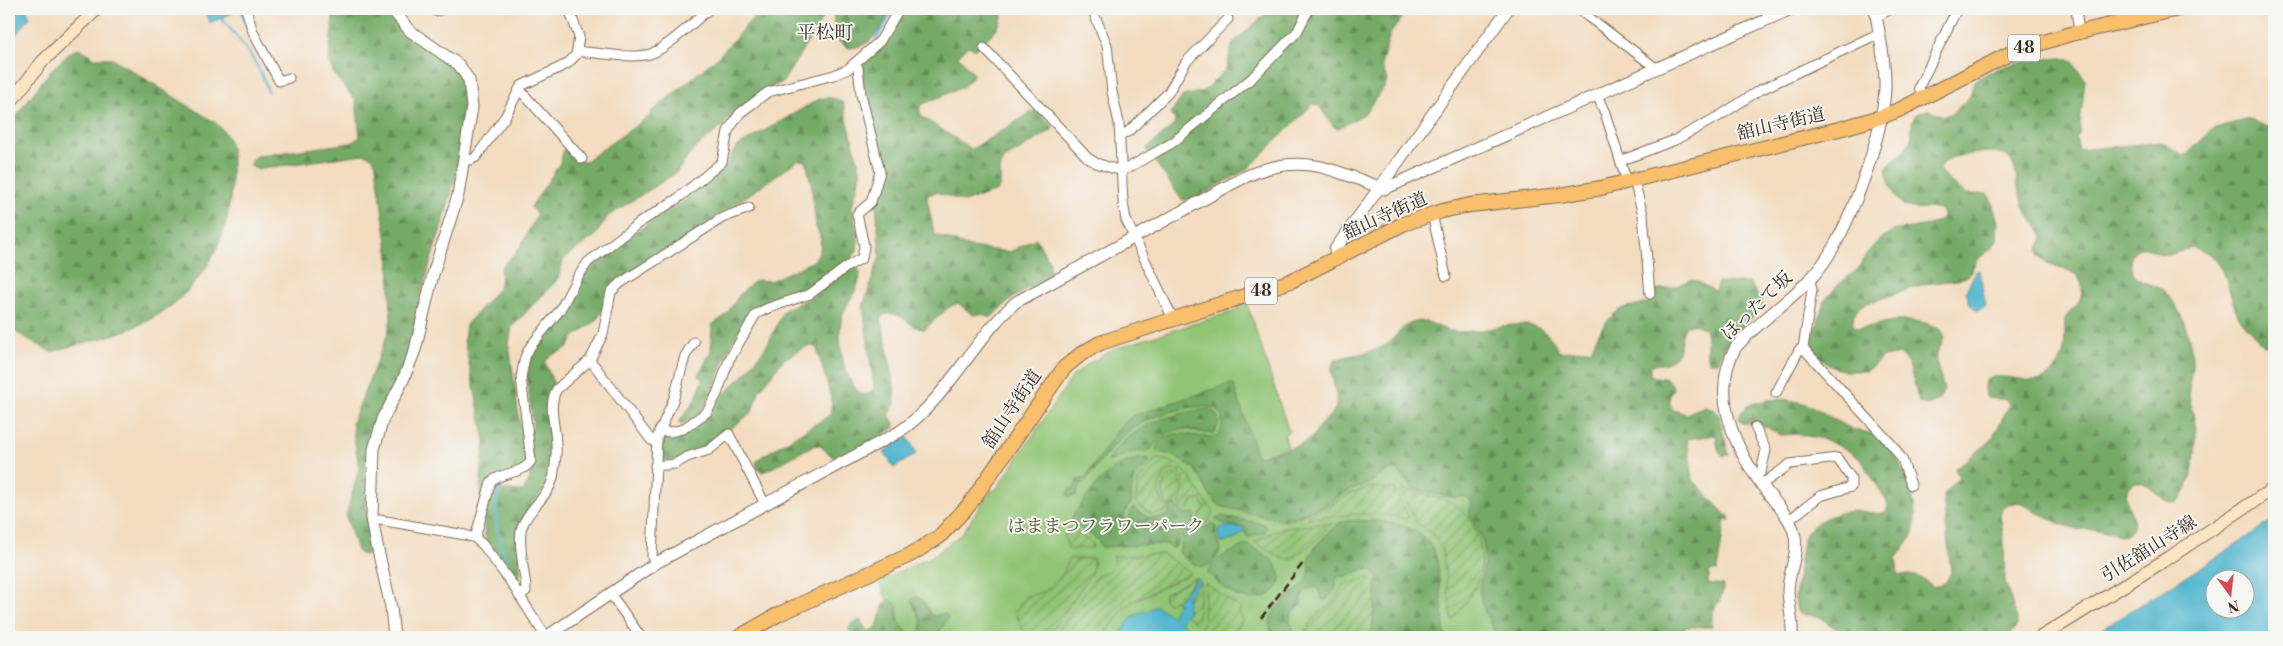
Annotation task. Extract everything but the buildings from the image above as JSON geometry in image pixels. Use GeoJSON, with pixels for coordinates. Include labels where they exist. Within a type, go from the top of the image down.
{"type":"FeatureCollection","features":[{"type":"Feature","properties":{"kind":"main road"},"geometry":{"type":"LineString","coordinates":[[9,104],[42,62],[97,9]]}},
{"type":"Feature","properties":{"kind":"main road","name":"舘山寺街道"},"geometry":{"type":"LineString","coordinates":[[739,637],[768,620],[896,562],[930,544],[965,511],[1057,377],[1072,361],[1100,343],[1286,283],[1396,227],[1432,214],[1470,205],[1574,193],[1630,181],[1881,117],[1923,98],[2013,52],[2079,32],[2178,9]]}},
{"type":"Feature","properties":{"kind":"main road","name":"引佐舘山寺線"},"geometry":{"type":"LineString","coordinates":[[2041,637],[2170,557],[2274,488]]}},
{"type":"Feature","properties":{"kind":"street"},"geometry":{"type":"LineString","coordinates":[[246,9],[250,26],[279,81],[289,78]]}},
{"type":"Feature","properties":{"kind":"street"},"geometry":{"type":"LineString","coordinates":[[392,9],[410,31],[459,65],[469,80],[472,107],[465,160],[457,200],[433,274],[412,360],[383,419],[376,438],[372,479],[373,521],[391,608],[394,637]]}},
{"type":"Feature","properties":{"kind":"street"},"geometry":{"type":"LineString","coordinates":[[432,9],[436,11],[444,9]]}},
{"type":"Feature","properties":{"kind":"street"},"geometry":{"type":"LineString","coordinates":[[465,160],[471,160],[476,157],[505,117],[519,89],[527,82],[567,64],[578,50],[579,37],[569,9]]}},
{"type":"Feature","properties":{"kind":"street"},"geometry":{"type":"LineString","coordinates":[[578,50],[583,52],[650,54],[662,48],[709,9]]}},
{"type":"Feature","properties":{"kind":"street"},"geometry":{"type":"LineString","coordinates":[[475,538],[491,482],[503,474],[523,469],[531,461],[522,388],[522,367],[530,347],[560,310],[581,270],[595,256],[632,227],[677,199],[722,162],[726,137],[731,124],[740,113],[759,97],[773,90],[834,75],[854,64],[880,41],[899,9]]}},
{"type":"Feature","properties":{"kind":"street"},"geometry":{"type":"LineString","coordinates":[[1092,9],[1107,45],[1111,86],[1121,134],[1124,211],[1133,237],[1173,319]]}},
{"type":"Feature","properties":{"kind":"street"},"geometry":{"type":"LineString","coordinates":[[984,48],[1088,158],[1096,163],[1115,169],[1126,169],[1172,143],[1242,88],[1297,32],[1309,9]]}},
{"type":"Feature","properties":{"kind":"street"},"geometry":{"type":"LineString","coordinates":[[1338,258],[1334,250],[1508,9]]}},
{"type":"Feature","properties":{"kind":"street"},"geometry":{"type":"LineString","coordinates":[[1578,9],[1652,65],[1654,70]]}},
{"type":"Feature","properties":{"kind":"street"},"geometry":{"type":"LineString","coordinates":[[1762,9],[1767,12],[1770,18]]}},
{"type":"Feature","properties":{"kind":"street"},"geometry":{"type":"LineString","coordinates":[[373,521],[380,520],[475,538],[483,544],[546,637],[656,563],[910,425],[928,408],[994,323],[1016,302],[1240,180],[1274,166],[1310,164],[1334,170],[1384,189],[1791,9]]}},
{"type":"Feature","properties":{"kind":"street"},"geometry":{"type":"LineString","coordinates":[[1875,13],[1891,9]]}},
{"type":"Feature","properties":{"kind":"street"},"geometry":{"type":"LineString","coordinates":[[1923,98],[1919,87],[1957,9]]}},
{"type":"Feature","properties":{"kind":"street"},"geometry":{"type":"LineString","coordinates":[[2076,9],[2079,32]]}},
{"type":"Feature","properties":{"kind":"street","name":"ほったて坂"},"geometry":{"type":"LineString","coordinates":[[1792,637],[1788,591],[1796,548],[1794,533],[1789,520],[1758,480],[1740,450],[1728,416],[1724,386],[1726,369],[1736,347],[1746,336],[1810,279],[1834,246],[1852,208],[1881,117],[1885,80],[1880,36],[1875,13]]}},
{"type":"Feature","properties":{"kind":"street"},"geometry":{"type":"LineString","coordinates":[[1121,134],[1128,132],[1162,98],[1186,62],[1228,19]]}},
{"type":"Feature","properties":{"kind":"street"},"geometry":{"type":"LineString","coordinates":[[1620,161],[1674,140],[1721,115],[1762,89],[1872,37],[1880,36]]}},
{"type":"Feature","properties":{"kind":"street"},"geometry":{"type":"LineString","coordinates":[[659,431],[671,432],[683,429],[707,412],[713,404],[734,350],[756,314],[810,294],[862,258],[864,251],[857,214],[871,202],[880,172],[861,94],[858,68],[854,64]]}},
{"type":"Feature","properties":{"kind":"street"},"geometry":{"type":"LineString","coordinates":[[519,89],[582,159]]}},
{"type":"Feature","properties":{"kind":"street"},"geometry":{"type":"LineString","coordinates":[[1597,95],[1606,113],[1620,161],[1630,181],[1643,218],[1650,294]]}},
{"type":"Feature","properties":{"kind":"street"},"geometry":{"type":"LineString","coordinates":[[519,596],[526,591],[521,531],[526,519],[550,489],[554,475],[556,445],[552,407],[554,394],[589,361],[603,334],[609,298],[614,288],[716,222],[749,208]]}},
{"type":"Feature","properties":{"kind":"street"},"geometry":{"type":"LineString","coordinates":[[1432,214],[1446,276]]}},
{"type":"Feature","properties":{"kind":"street"},"geometry":{"type":"LineString","coordinates":[[1776,392],[1799,350],[1803,348],[1812,290],[1810,279]]}},
{"type":"Feature","properties":{"kind":"street"},"geometry":{"type":"LineString","coordinates":[[656,563],[652,557],[657,441],[659,431],[674,398],[685,356],[694,342]]}},
{"type":"Feature","properties":{"kind":"street"},"geometry":{"type":"LineString","coordinates":[[1803,348],[1893,446],[1902,459],[1911,485]]}},
{"type":"Feature","properties":{"kind":"street"},"geometry":{"type":"LineString","coordinates":[[589,361],[651,440],[657,441]]}},
{"type":"Feature","properties":{"kind":"street"},"geometry":{"type":"LineString","coordinates":[[1755,428],[1766,450],[1758,480]]}},
{"type":"Feature","properties":{"kind":"street"},"geometry":{"type":"LineString","coordinates":[[655,466],[675,464],[686,457],[708,450],[729,434],[766,504]]}},
{"type":"Feature","properties":{"kind":"street"},"geometry":{"type":"LineString","coordinates":[[1758,480],[1790,464],[1837,458],[1851,478],[1851,487],[1820,496],[1789,520]]}},
{"type":"Feature","properties":{"kind":"street"},"geometry":{"type":"LineString","coordinates":[[610,593],[641,637]]}},
{"type":"Feature","properties":{"kind":"green space"},"geometry":{"type":"Polygon","coordinates":[[[337,9],[378,9],[385,11],[456,70],[464,88],[466,112],[463,139],[450,198],[425,282],[406,359],[377,418],[370,438],[366,465],[365,493],[371,548],[370,553],[364,555],[357,551],[346,516],[359,468],[352,423],[387,336],[391,319],[389,257],[376,165],[372,157],[363,154],[259,169],[253,168],[250,164],[252,159],[257,156],[351,143],[360,137],[356,101],[335,76],[329,60],[333,16],[337,9]]]}},
{"type":"Feature","properties":{"kind":"green space"},"geometry":{"type":"Polygon","coordinates":[[[765,9],[828,9],[783,82],[761,92],[738,110],[723,126],[694,149],[676,173],[608,216],[595,236],[564,258],[558,279],[512,327],[509,344],[520,426],[526,432],[532,429],[533,425],[527,378],[530,359],[540,342],[565,313],[586,273],[598,261],[635,232],[680,204],[722,171],[738,146],[819,99],[831,98],[843,103],[860,169],[860,178],[852,206],[858,240],[857,251],[841,269],[827,280],[806,291],[762,306],[755,311],[743,325],[733,342],[705,406],[699,413],[680,425],[679,422],[696,398],[703,379],[698,376],[711,351],[712,325],[726,315],[740,294],[756,280],[770,281],[814,261],[820,250],[821,238],[816,227],[811,183],[806,161],[798,160],[673,248],[617,282],[597,320],[574,337],[568,348],[550,356],[545,362],[554,385],[550,481],[524,517],[520,575],[517,578],[513,577],[486,542],[480,486],[485,440],[464,340],[466,325],[500,285],[501,267],[519,249],[537,215],[531,207],[559,165],[564,150],[568,149],[582,162],[587,160],[651,115],[650,113],[719,56],[753,18],[765,9]],[[528,471],[498,481],[499,487],[504,490],[523,491],[530,480],[530,473],[528,471]]]}},
{"type":"Feature","properties":{"kind":"green space"},"geometry":{"type":"Polygon","coordinates":[[[834,9],[892,9],[870,41],[864,45],[848,48],[834,38],[834,9]]]}},
{"type":"Feature","properties":{"kind":"green space"},"geometry":{"type":"Polygon","coordinates":[[[903,9],[1003,9],[1001,21],[990,36],[976,49],[968,46],[958,56],[973,73],[972,78],[963,87],[923,104],[919,108],[922,117],[972,149],[1035,110],[1052,125],[1052,130],[1003,160],[997,191],[964,202],[936,192],[928,195],[927,199],[936,235],[970,247],[1010,252],[1036,238],[1050,263],[1049,275],[1013,298],[990,318],[982,314],[973,315],[958,303],[949,307],[925,329],[914,326],[895,314],[881,316],[894,385],[895,403],[889,415],[895,425],[894,428],[843,457],[833,457],[819,445],[812,446],[768,470],[762,472],[757,468],[756,462],[761,457],[830,415],[832,402],[818,352],[816,347],[811,346],[805,347],[784,359],[759,391],[752,412],[709,446],[676,460],[663,461],[660,456],[662,437],[684,432],[710,414],[722,396],[747,372],[769,342],[784,310],[812,297],[855,266],[860,271],[860,278],[842,317],[840,326],[841,348],[846,372],[857,390],[864,395],[870,393],[874,388],[863,306],[880,256],[876,201],[884,172],[865,94],[862,68],[865,60],[903,9]]]}},
{"type":"Feature","properties":{"kind":"green space"},"geometry":{"type":"Polygon","coordinates":[[[1271,9],[1401,9],[1402,18],[1390,34],[1382,61],[1387,80],[1385,86],[1364,114],[1339,128],[1334,127],[1319,106],[1313,104],[1248,169],[1194,199],[1182,200],[1146,149],[1174,125],[1175,120],[1171,113],[1183,96],[1204,91],[1226,69],[1233,43],[1271,9]]]}},
{"type":"Feature","properties":{"kind":"green space"},"geometry":{"type":"Polygon","coordinates":[[[80,48],[94,58],[110,58],[115,60],[216,123],[227,136],[230,143],[232,166],[230,204],[219,244],[209,262],[197,280],[167,309],[138,326],[51,352],[9,328],[9,125],[51,70],[71,52],[80,48]]]}},
{"type":"Feature","properties":{"kind":"green space"},"geometry":{"type":"Polygon","coordinates":[[[2064,58],[2073,62],[2085,80],[2079,134],[2076,138],[2079,150],[2162,142],[2182,155],[2186,155],[2214,128],[2250,119],[2274,130],[2274,347],[2262,344],[2241,320],[2221,268],[2208,253],[2194,248],[2165,255],[2147,248],[2136,250],[2130,261],[2134,275],[2140,280],[2163,290],[2175,304],[2182,317],[2191,346],[2192,367],[2189,390],[2196,428],[2196,440],[2192,473],[2184,494],[2177,501],[2170,502],[2141,482],[2135,483],[2128,489],[2126,495],[2133,525],[2131,531],[2125,536],[2093,529],[2077,529],[2058,523],[2019,502],[2008,504],[2002,509],[2000,515],[2004,540],[2005,582],[2017,618],[2017,626],[2007,637],[1860,637],[1835,628],[1821,618],[1797,611],[1795,599],[1803,539],[1818,522],[1840,513],[1854,511],[1886,512],[1888,507],[1887,501],[1861,460],[1846,449],[1823,439],[1797,434],[1780,435],[1765,426],[1742,423],[1739,418],[1740,415],[1746,407],[1758,402],[1780,399],[1795,401],[1817,409],[1850,428],[1875,434],[1882,438],[1903,470],[1915,510],[1913,533],[1896,558],[1898,575],[1917,576],[1933,587],[1945,583],[1951,573],[1943,495],[1959,477],[1955,469],[1992,440],[2009,406],[2007,400],[1987,398],[1984,388],[1986,381],[1991,378],[2009,377],[2037,381],[2052,373],[2063,353],[2065,319],[2081,297],[2082,284],[2076,275],[2047,263],[2040,258],[2038,250],[2043,238],[2023,205],[2015,169],[2011,161],[2006,156],[1998,153],[1985,152],[1950,158],[1944,162],[1940,169],[1947,179],[1966,194],[1987,194],[1991,199],[1998,222],[1997,240],[1993,247],[1978,259],[1968,276],[1958,280],[1924,284],[1865,304],[1857,310],[1853,318],[1853,325],[1857,328],[1895,321],[1908,321],[1930,324],[1941,331],[1945,336],[1936,355],[1936,360],[1944,390],[1939,400],[1927,405],[1919,403],[1909,364],[1900,354],[1883,357],[1867,371],[1845,371],[1832,367],[1813,350],[1810,341],[1811,335],[1817,325],[1824,301],[1841,282],[1858,269],[1866,254],[1879,240],[1892,231],[1929,225],[1942,219],[1943,214],[1940,209],[1916,208],[1903,205],[1896,197],[1890,185],[1887,173],[1886,168],[1908,145],[1911,137],[1912,121],[1916,114],[1928,110],[1943,116],[1953,113],[1970,96],[1974,81],[1995,70],[2029,61],[2064,58]]]}},
{"type":"Feature","properties":{"kind":"green space"},"geometry":{"type":"Polygon","coordinates":[[[1690,280],[1696,281],[1715,291],[1718,282],[1750,283],[1762,302],[1762,307],[1729,342],[1717,362],[1709,362],[1707,358],[1707,337],[1704,328],[1689,325],[1684,328],[1675,357],[1666,363],[1650,366],[1650,375],[1667,379],[1671,384],[1673,388],[1669,401],[1673,410],[1686,414],[1705,406],[1715,409],[1719,416],[1729,455],[1723,456],[1718,449],[1716,435],[1687,439],[1693,480],[1727,516],[1729,515],[1730,520],[1725,520],[1717,571],[1710,570],[1708,583],[1723,585],[1721,598],[1713,611],[1712,627],[1685,627],[1684,637],[1497,637],[1481,599],[1480,586],[1485,551],[1481,536],[1470,515],[1471,500],[1463,496],[1455,498],[1414,489],[1410,487],[1401,473],[1394,470],[1386,471],[1370,483],[1351,489],[1323,506],[1285,521],[1220,506],[1211,497],[1195,469],[1175,456],[1158,451],[1156,448],[1169,435],[1186,434],[1211,437],[1218,435],[1222,427],[1222,417],[1218,410],[1209,407],[1184,408],[1157,416],[1139,424],[1114,445],[1079,488],[1076,495],[1069,497],[1067,495],[1069,490],[1075,487],[1077,480],[1085,478],[1121,426],[1132,416],[1233,383],[1257,457],[1294,447],[1307,441],[1336,407],[1331,371],[1335,360],[1380,348],[1386,345],[1405,326],[1424,321],[1447,330],[1466,332],[1512,325],[1526,325],[1539,328],[1550,337],[1559,352],[1592,349],[1604,325],[1619,310],[1648,303],[1654,290],[1674,287],[1690,280]]]}},
{"type":"Feature","properties":{"kind":"green space","name":"はままつフラワーパーク"},"geometry":{"type":"Polygon","coordinates":[[[1247,303],[1289,432],[1284,434],[1288,447],[1257,457],[1291,520],[1323,506],[1351,489],[1370,483],[1386,471],[1394,470],[1401,473],[1410,487],[1414,489],[1468,497],[1472,503],[1470,514],[1480,533],[1484,547],[1485,562],[1480,587],[1482,602],[1497,637],[937,637],[946,614],[932,616],[925,605],[912,601],[921,621],[922,629],[919,633],[908,634],[899,622],[897,607],[891,600],[888,601],[878,581],[933,556],[961,534],[992,490],[995,491],[1073,376],[1088,364],[1114,349],[1237,310],[1238,306],[1247,303]]]}},
{"type":"Feature","properties":{"kind":"green space"},"geometry":{"type":"Polygon","coordinates":[[[1207,409],[1214,412],[1218,418],[1215,432],[1207,433],[1187,429],[1174,430],[1163,435],[1150,450],[1133,452],[1107,462],[1126,439],[1150,424],[1178,415],[1207,409]]]}},
{"type":"Feature","properties":{"kind":"green space"},"geometry":{"type":"Polygon","coordinates":[[[1146,458],[1149,459],[1149,463],[1133,483],[1131,505],[1126,510],[1125,520],[1132,524],[1152,524],[1169,528],[1178,534],[1178,543],[1173,549],[1166,544],[1102,547],[1097,539],[1073,523],[1072,517],[1103,478],[1122,464],[1146,458]]]}},
{"type":"Feature","properties":{"kind":"green space"},"geometry":{"type":"Polygon","coordinates":[[[1156,459],[1167,460],[1184,470],[1214,512],[1209,521],[1203,524],[1199,522],[1199,517],[1205,508],[1201,500],[1193,500],[1187,510],[1181,507],[1183,479],[1181,473],[1175,469],[1165,475],[1160,484],[1159,493],[1166,512],[1152,515],[1135,503],[1138,481],[1156,459]]]}},
{"type":"Feature","properties":{"kind":"green space"},"geometry":{"type":"Polygon","coordinates":[[[1174,473],[1180,480],[1180,489],[1176,506],[1173,504],[1169,507],[1164,498],[1163,488],[1166,479],[1174,473]]]}},
{"type":"Feature","properties":{"kind":"green space"},"geometry":{"type":"Polygon","coordinates":[[[1371,487],[1394,489],[1409,517],[1406,519],[1380,514],[1356,514],[1306,518],[1353,492],[1371,487]]]}},
{"type":"Feature","properties":{"kind":"green space"},"geometry":{"type":"Polygon","coordinates":[[[1403,490],[1437,497],[1455,505],[1470,520],[1476,530],[1482,564],[1480,575],[1471,595],[1452,621],[1442,549],[1432,534],[1416,522],[1401,492],[1403,490]]]}},
{"type":"Feature","properties":{"kind":"green space"},"geometry":{"type":"Polygon","coordinates":[[[1173,504],[1185,514],[1195,513],[1195,520],[1199,527],[1206,527],[1212,523],[1216,527],[1216,536],[1221,549],[1212,563],[1207,566],[1197,565],[1179,553],[1183,540],[1178,528],[1150,520],[1136,523],[1130,517],[1133,507],[1150,517],[1159,518],[1169,514],[1169,507],[1173,504]]]}},
{"type":"Feature","properties":{"kind":"green space"},"geometry":{"type":"Polygon","coordinates":[[[1220,516],[1259,523],[1265,525],[1266,529],[1264,532],[1248,538],[1245,527],[1228,525],[1216,520],[1215,518],[1220,516]]]}},
{"type":"Feature","properties":{"kind":"green space"},"geometry":{"type":"Polygon","coordinates":[[[1344,521],[1385,522],[1412,530],[1423,537],[1431,547],[1437,560],[1445,637],[1371,637],[1378,579],[1374,571],[1367,569],[1349,576],[1336,578],[1336,588],[1326,600],[1322,600],[1317,587],[1306,589],[1303,592],[1301,605],[1290,615],[1290,622],[1295,634],[1291,637],[1273,637],[1270,627],[1275,611],[1307,579],[1310,556],[1315,547],[1344,521]]]}},
{"type":"Feature","properties":{"kind":"green space"},"geometry":{"type":"Polygon","coordinates":[[[1332,523],[1318,538],[1293,559],[1283,559],[1254,542],[1282,528],[1332,523]]]}},
{"type":"Feature","properties":{"kind":"green space"},"geometry":{"type":"Polygon","coordinates":[[[1070,528],[1093,544],[1093,548],[1068,549],[1064,533],[1070,528]]]}},
{"type":"Feature","properties":{"kind":"green space"},"geometry":{"type":"Polygon","coordinates":[[[1245,545],[1262,553],[1278,569],[1280,577],[1278,585],[1266,597],[1255,599],[1239,597],[1208,574],[1217,560],[1245,545]]]}},
{"type":"Feature","properties":{"kind":"green space"},"geometry":{"type":"Polygon","coordinates":[[[1163,554],[1191,573],[1125,607],[1103,637],[1053,637],[1098,575],[1110,570],[1115,562],[1112,556],[1163,554]]]}},
{"type":"Feature","properties":{"kind":"green space"},"geometry":{"type":"Polygon","coordinates":[[[1094,558],[1092,572],[1053,629],[1041,637],[1026,637],[1015,612],[1025,596],[1033,595],[1053,585],[1062,574],[1068,559],[1094,558]]]}},
{"type":"Feature","properties":{"kind":"green space"},"geometry":{"type":"Polygon","coordinates":[[[1196,577],[1177,602],[1174,600],[1170,604],[1164,600],[1164,594],[1196,577]]]}},
{"type":"Feature","properties":{"kind":"green space"},"geometry":{"type":"Polygon","coordinates":[[[1368,578],[1377,584],[1371,637],[1301,637],[1317,615],[1335,600],[1343,585],[1368,578]]]}},
{"type":"Feature","properties":{"kind":"green space"},"geometry":{"type":"Polygon","coordinates":[[[1200,580],[1198,618],[1195,622],[1185,615],[1189,610],[1186,608],[1186,604],[1190,593],[1200,580]]]}},
{"type":"Feature","properties":{"kind":"green space"},"geometry":{"type":"Polygon","coordinates":[[[1205,583],[1242,609],[1239,612],[1243,620],[1231,637],[1194,637],[1203,624],[1205,583]]]}},
{"type":"Feature","properties":{"kind":"green space"},"geometry":{"type":"Polygon","coordinates":[[[917,597],[922,600],[931,616],[946,614],[948,617],[937,637],[853,637],[849,629],[851,624],[860,620],[868,632],[873,631],[877,626],[884,604],[891,600],[897,606],[898,619],[908,634],[919,633],[922,629],[921,620],[912,601],[913,598],[917,597]]]}},
{"type":"Feature","properties":{"kind":"water"},"geometry":{"type":"Polygon","coordinates":[[[9,9],[26,9],[30,17],[9,44],[9,9]]]}},
{"type":"Feature","properties":{"kind":"water"},"geometry":{"type":"Polygon","coordinates":[[[204,9],[235,9],[235,12],[210,23],[204,9]]]}},
{"type":"Feature","properties":{"kind":"water"},"geometry":{"type":"Polygon","coordinates":[[[1979,270],[1986,306],[1977,311],[1970,304],[1966,291],[1976,271],[1979,270]]]}},
{"type":"Feature","properties":{"kind":"water"},"geometry":{"type":"Polygon","coordinates":[[[907,437],[917,453],[894,468],[884,452],[907,437]]]}},
{"type":"Feature","properties":{"kind":"water"},"geometry":{"type":"Polygon","coordinates":[[[2274,519],[2274,637],[2089,637],[2217,557],[2274,519]]]}},
{"type":"Feature","properties":{"kind":"water"},"geometry":{"type":"Polygon","coordinates":[[[1242,527],[1244,532],[1235,539],[1221,543],[1218,534],[1220,528],[1242,527]]]}},
{"type":"Feature","properties":{"kind":"water"},"geometry":{"type":"Polygon","coordinates":[[[1197,578],[1200,580],[1187,598],[1186,608],[1189,610],[1180,622],[1187,627],[1180,637],[1117,637],[1133,616],[1157,606],[1173,617],[1172,613],[1179,603],[1177,602],[1197,578]]]}},
{"type":"Feature","properties":{"kind":"waterway"},"geometry":{"type":"LineString","coordinates":[[241,9],[248,30]]}},
{"type":"Feature","properties":{"kind":"waterway"},"geometry":{"type":"LineString","coordinates":[[876,39],[894,9]]}},
{"type":"Feature","properties":{"kind":"waterway"},"geometry":{"type":"LineString","coordinates":[[221,18],[254,61],[268,91]]}},
{"type":"Feature","properties":{"kind":"waterway"},"geometry":{"type":"LineString","coordinates":[[507,568],[499,536],[496,502],[504,484],[530,468]]}},
{"type":"Feature","properties":{"kind":"railway"},"geometry":{"type":"LineString","coordinates":[[1261,618],[1303,563]]}},
{"type":"Feature","properties":{"kind":"district","name":"平松町"},"geometry":{"type":"Point","coordinates":[825,33]}}]}
